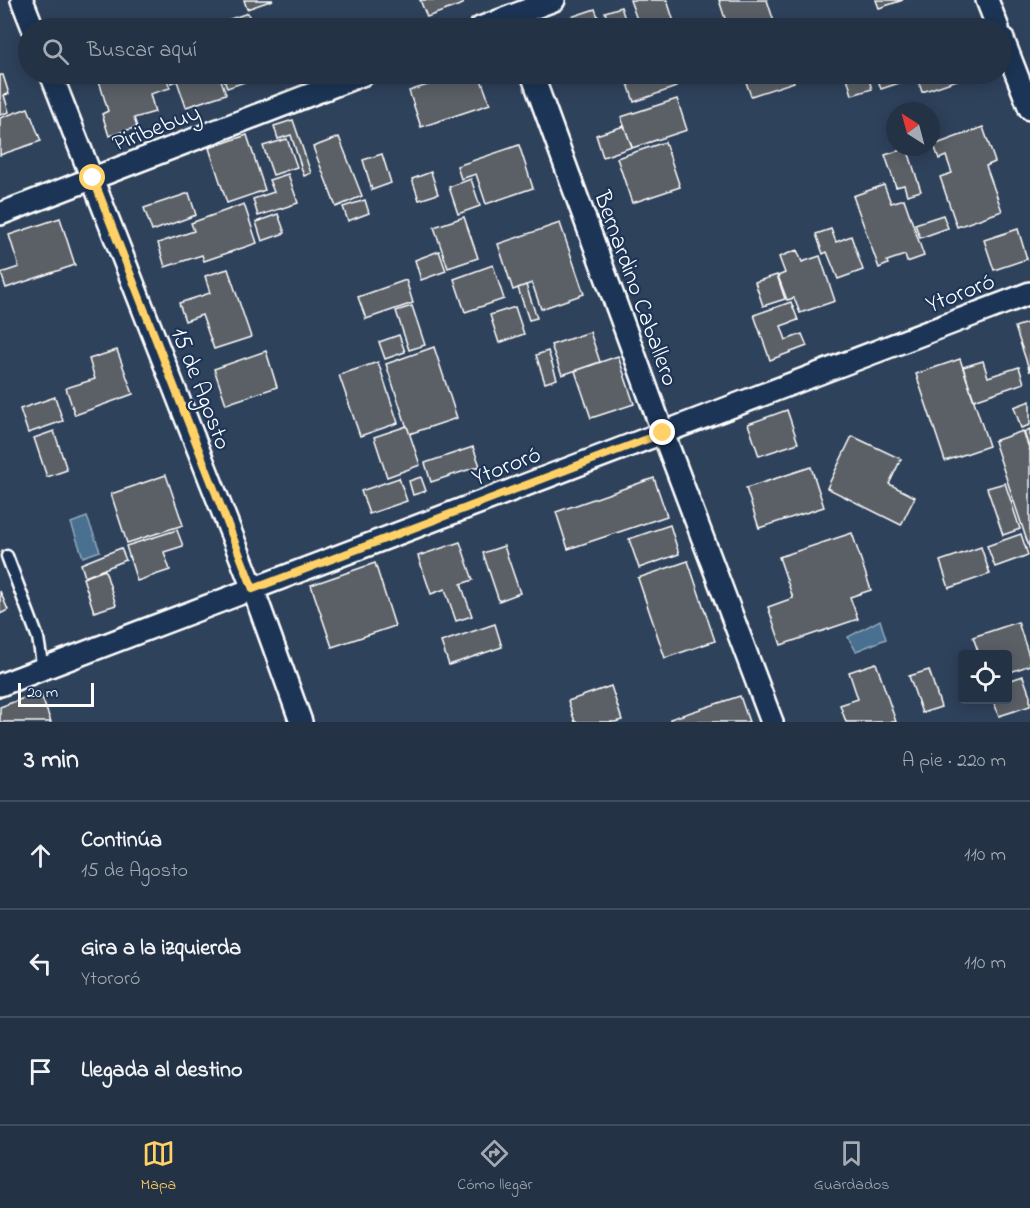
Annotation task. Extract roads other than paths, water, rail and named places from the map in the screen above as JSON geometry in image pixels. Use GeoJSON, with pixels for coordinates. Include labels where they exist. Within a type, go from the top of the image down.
{"type":"FeatureCollection","features":[{"type":"Feature","properties":{"kind":"street"},"geometry":{"type":"LineString","coordinates":[[22,0],[29,18]]}},
{"type":"Feature","properties":{"kind":"street"},"geometry":{"type":"LineString","coordinates":[[511,15],[554,0]]}},
{"type":"Feature","properties":{"kind":"street"},"geometry":{"type":"LineString","coordinates":[[987,0],[994,18]]}},
{"type":"Feature","properties":{"kind":"street"},"geometry":{"type":"LineString","coordinates":[[1012,63],[1030,109]]}},
{"type":"Feature","properties":{"kind":"street","name":"15 de Agosto"},"geometry":{"type":"LineString","coordinates":[[55,84],[253,589],[301,722]]}},
{"type":"Feature","properties":{"kind":"street","name":"Piribebuy"},"geometry":{"type":"LineString","coordinates":[[0,214],[338,84]]}},
{"type":"Feature","properties":{"kind":"street","name":"Bernardino Caballero"},"geometry":{"type":"LineString","coordinates":[[536,84],[663,433],[772,722]]}},
{"type":"Feature","properties":{"kind":"street","name":"Ytororó"},"geometry":{"type":"LineString","coordinates":[[0,686],[1030,293]]}},
{"type":"Feature","properties":{"kind":"lane"},"geometry":{"type":"LineString","coordinates":[[6,556],[38,638],[44,669]]}},
{"type":"Feature","properties":{"kind":"water"},"geometry":{"type":"Polygon","coordinates":[[[87,517],[100,551],[83,557],[71,523],[87,517]]]}},
{"type":"Feature","properties":{"kind":"water"},"geometry":{"type":"Polygon","coordinates":[[[880,620],[886,639],[856,651],[848,637],[880,620]]]}}]}
